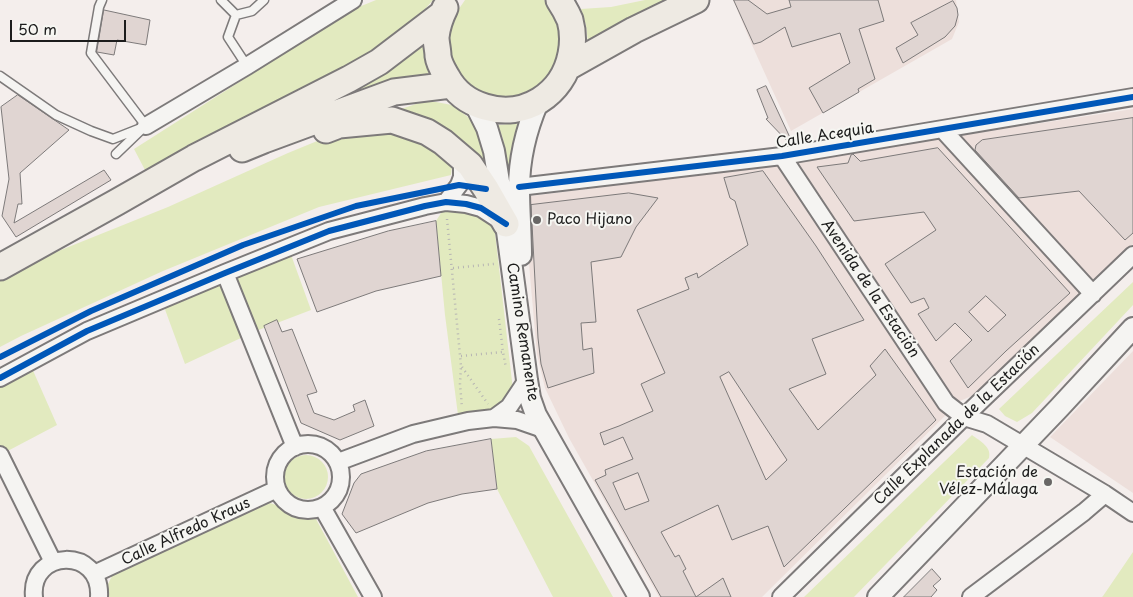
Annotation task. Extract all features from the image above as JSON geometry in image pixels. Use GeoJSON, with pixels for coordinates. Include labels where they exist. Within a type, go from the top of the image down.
{"type":"FeatureCollection","features":[{"type":"Feature","properties":{"kind":"main road"},"geometry":{"type":"LineString","coordinates":[[446,7],[436,38],[439,63],[451,85],[474,104],[496,110],[517,110],[538,102],[556,87],[568,67],[573,44],[570,21],[559,0]]}},
{"type":"Feature","properties":{"kind":"main road"},"geometry":{"type":"LineString","coordinates":[[568,67],[634,30],[696,0]]}},
{"type":"Feature","properties":{"kind":"main road"},"geometry":{"type":"LineString","coordinates":[[0,267],[194,158],[379,62],[446,7]]}},
{"type":"Feature","properties":{"kind":"main road"},"geometry":{"type":"LineString","coordinates":[[117,202],[264,140],[394,92],[451,85]]}},
{"type":"Feature","properties":{"kind":"main road"},"geometry":{"type":"LineString","coordinates":[[223,158],[267,152],[339,125],[392,120],[427,132],[443,142],[470,164],[506,224]]}},
{"type":"Feature","properties":{"kind":"street"},"geometry":{"type":"LineString","coordinates":[[146,126],[247,66],[352,0]]}},
{"type":"Feature","properties":{"kind":"street","name":"Calle Acequia"},"geometry":{"type":"LineString","coordinates":[[519,187],[782,156],[1133,97]]}},
{"type":"Feature","properties":{"kind":"street"},"geometry":{"type":"LineString","coordinates":[[494,418],[508,407],[520,371],[519,187],[526,133],[538,102]]}},
{"type":"Feature","properties":{"kind":"street","name":"Camino Remanente"},"geometry":{"type":"LineString","coordinates":[[474,104],[487,128],[494,151],[506,224],[520,371],[543,429],[639,597]]}},
{"type":"Feature","properties":{"kind":"street"},"geometry":{"type":"LineString","coordinates":[[943,130],[1093,294]]}},
{"type":"Feature","properties":{"kind":"street","name":"Avenida de la Estación"},"geometry":{"type":"LineString","coordinates":[[782,156],[946,403],[964,417]]}},
{"type":"Feature","properties":{"kind":"street"},"geometry":{"type":"LineString","coordinates":[[446,202],[459,185],[462,177],[462,157]]}},
{"type":"Feature","properties":{"kind":"street"},"geometry":{"type":"LineString","coordinates":[[0,378],[87,331],[329,231],[446,202],[481,208],[506,224]]}},
{"type":"Feature","properties":{"kind":"street","name":"Calle Explanada de la Estación"},"geometry":{"type":"LineString","coordinates":[[781,597],[964,417],[1133,255]]}},
{"type":"Feature","properties":{"kind":"street"},"geometry":{"type":"LineString","coordinates":[[225,273],[294,447]]}},
{"type":"Feature","properties":{"kind":"street"},"geometry":{"type":"LineString","coordinates":[[878,597],[1133,328]]}},
{"type":"Feature","properties":{"kind":"street"},"geometry":{"type":"LineString","coordinates":[[964,417],[987,424],[1105,494],[1133,513]]}},
{"type":"Feature","properties":{"kind":"street"},"geometry":{"type":"LineString","coordinates":[[338,462],[413,434],[463,422],[494,418],[517,420],[543,429]]}},
{"type":"Feature","properties":{"kind":"street"},"geometry":{"type":"LineString","coordinates":[[307,444],[319,446],[330,452],[338,462],[341,475],[339,488],[332,500],[322,507],[308,510],[295,508],[284,500],[277,489],[275,477],[277,464],[284,454],[294,447],[307,444]]}},
{"type":"Feature","properties":{"kind":"street"},"geometry":{"type":"LineString","coordinates":[[0,455],[53,562]]}},
{"type":"Feature","properties":{"kind":"street","name":"Calle Alfredo Kraus"},"geometry":{"type":"LineString","coordinates":[[94,574],[277,489]]}},
{"type":"Feature","properties":{"kind":"street"},"geometry":{"type":"LineString","coordinates":[[971,597],[1105,494]]}},
{"type":"Feature","properties":{"kind":"street"},"geometry":{"type":"LineString","coordinates":[[322,507],[373,597]]}},
{"type":"Feature","properties":{"kind":"street"},"geometry":{"type":"LineString","coordinates":[[34,597],[35,582],[42,570],[53,562],[64,559],[76,561],[86,566],[94,574],[99,587],[99,597]]}},
{"type":"Feature","properties":{"kind":"lane"},"geometry":{"type":"LineString","coordinates":[[102,0],[91,52],[146,126]]}},
{"type":"Feature","properties":{"kind":"lane"},"geometry":{"type":"LineString","coordinates":[[221,0],[236,15]]}},
{"type":"Feature","properties":{"kind":"lane"},"geometry":{"type":"LineString","coordinates":[[236,15],[252,11],[264,0]]}},
{"type":"Feature","properties":{"kind":"lane"},"geometry":{"type":"LineString","coordinates":[[236,15],[228,37],[247,66]]}},
{"type":"Feature","properties":{"kind":"lane"},"geometry":{"type":"LineString","coordinates":[[0,76],[56,115],[112,139],[146,126]]}},
{"type":"Feature","properties":{"kind":"lane"},"geometry":{"type":"LineString","coordinates":[[116,154],[146,126]]}},
{"type":"Feature","properties":{"kind":"path"},"geometry":{"type":"LineString","coordinates":[[446,202],[462,366],[460,384],[463,422]]}},
{"type":"Feature","properties":{"kind":"path"},"geometry":{"type":"LineString","coordinates":[[452,268],[494,264]]}},
{"type":"Feature","properties":{"kind":"path"},"geometry":{"type":"LineString","coordinates":[[499,313],[503,352],[520,371]]}},
{"type":"Feature","properties":{"kind":"path"},"geometry":{"type":"LineString","coordinates":[[460,356],[503,352]]}},
{"type":"Feature","properties":{"kind":"path"},"geometry":{"type":"LineString","coordinates":[[462,366],[488,403],[494,418]]}},
{"type":"Feature","properties":{"kind":"shaded area"},"geometry":{"type":"Polygon","coordinates":[[[733,0],[956,0],[959,22],[952,39],[791,131],[733,0]]]}},
{"type":"Feature","properties":{"kind":"shaded area"},"geometry":{"type":"Polygon","coordinates":[[[1133,109],[1133,244],[974,395],[960,401],[762,597],[659,597],[569,438],[545,388],[537,354],[523,197],[816,160],[937,139],[1133,109]]]}},
{"type":"Feature","properties":{"kind":"shaded area"},"geometry":{"type":"Polygon","coordinates":[[[1133,351],[1133,493],[1050,437],[1133,351]]]}},
{"type":"Feature","properties":{"kind":"green space"},"geometry":{"type":"Polygon","coordinates":[[[376,0],[433,0],[397,41],[338,76],[145,170],[134,149],[354,9],[376,0]]]}},
{"type":"Feature","properties":{"kind":"green space"},"geometry":{"type":"Polygon","coordinates":[[[465,0],[544,0],[555,13],[562,33],[561,54],[553,73],[538,89],[519,97],[498,99],[477,92],[461,79],[451,61],[447,39],[452,19],[465,0]]]}},
{"type":"Feature","properties":{"kind":"green space"},"geometry":{"type":"Polygon","coordinates":[[[645,0],[677,0],[588,42],[586,25],[581,9],[611,7],[645,0]]]}},
{"type":"Feature","properties":{"kind":"green space"},"geometry":{"type":"Polygon","coordinates":[[[423,46],[429,76],[414,76],[341,98],[423,46]]]}},
{"type":"Feature","properties":{"kind":"green space"},"geometry":{"type":"Polygon","coordinates":[[[422,102],[452,105],[468,117],[480,132],[489,178],[480,160],[459,138],[428,121],[392,112],[422,102]]]}},
{"type":"Feature","properties":{"kind":"green space"},"geometry":{"type":"Polygon","coordinates":[[[520,123],[511,160],[511,213],[503,139],[498,125],[520,123]]]}},
{"type":"Feature","properties":{"kind":"green space"},"geometry":{"type":"Polygon","coordinates":[[[383,125],[453,157],[451,175],[319,207],[163,271],[0,347],[0,281],[46,256],[168,207],[344,130],[383,125]]]}},
{"type":"Feature","properties":{"kind":"green space"},"geometry":{"type":"Polygon","coordinates":[[[466,208],[494,224],[513,390],[498,411],[458,415],[445,315],[436,221],[443,210],[466,208]]]}},
{"type":"Feature","properties":{"kind":"green space"},"geometry":{"type":"Polygon","coordinates":[[[290,252],[311,310],[256,331],[185,364],[163,304],[290,252]]]}},
{"type":"Feature","properties":{"kind":"green space"},"geometry":{"type":"Polygon","coordinates":[[[1133,282],[1133,305],[1032,413],[1017,422],[1005,416],[999,409],[1133,282]]]}},
{"type":"Feature","properties":{"kind":"green space"},"geometry":{"type":"Polygon","coordinates":[[[31,366],[57,425],[0,455],[0,382],[31,366]]]}},
{"type":"Feature","properties":{"kind":"green space"},"geometry":{"type":"Polygon","coordinates":[[[972,435],[987,447],[989,458],[854,597],[804,597],[972,435]]]}},
{"type":"Feature","properties":{"kind":"green space"},"geometry":{"type":"Polygon","coordinates":[[[516,437],[529,446],[613,597],[553,597],[497,489],[491,439],[516,437]]]}},
{"type":"Feature","properties":{"kind":"green space"},"geometry":{"type":"Polygon","coordinates":[[[302,455],[310,455],[322,461],[328,477],[322,493],[310,499],[302,499],[290,493],[284,481],[284,473],[290,461],[302,455]]]}},
{"type":"Feature","properties":{"kind":"green space"},"geometry":{"type":"Polygon","coordinates":[[[270,503],[316,519],[358,597],[104,597],[114,572],[270,503]]]}},
{"type":"Feature","properties":{"kind":"green space"},"geometry":{"type":"Polygon","coordinates":[[[1133,552],[1133,597],[1102,597],[1103,596],[1133,552]]]}},
{"type":"Feature","properties":{"kind":"building"},"geometry":{"type":"Polygon","coordinates":[[[734,0],[748,0],[767,14],[791,7],[789,0],[878,0],[884,21],[859,29],[875,79],[858,89],[859,92],[823,113],[809,88],[850,63],[840,33],[792,47],[785,27],[761,42],[754,44],[734,0]]]}},
{"type":"Feature","properties":{"kind":"building"},"geometry":{"type":"Polygon","coordinates":[[[953,1],[958,15],[955,26],[945,37],[903,63],[896,48],[918,35],[911,23],[953,1]]]}},
{"type":"Feature","properties":{"kind":"building"},"geometry":{"type":"Polygon","coordinates":[[[104,10],[150,20],[146,45],[117,40],[114,55],[97,52],[104,10]]]}},
{"type":"Feature","properties":{"kind":"building"},"geometry":{"type":"Polygon","coordinates":[[[766,86],[793,144],[790,144],[766,119],[768,118],[757,90],[766,86]]]}},
{"type":"Feature","properties":{"kind":"building"},"geometry":{"type":"Polygon","coordinates":[[[18,95],[69,130],[20,173],[22,204],[18,204],[14,223],[104,170],[111,180],[16,237],[2,216],[9,179],[1,107],[18,95]]]}},
{"type":"Feature","properties":{"kind":"building"},"geometry":{"type":"Polygon","coordinates":[[[1133,118],[1133,233],[1125,240],[1079,191],[1019,198],[975,150],[976,145],[982,140],[1133,118]]]}},
{"type":"Feature","properties":{"kind":"building"},"geometry":{"type":"Polygon","coordinates":[[[938,148],[1070,293],[968,388],[950,361],[972,340],[955,323],[936,341],[918,314],[929,308],[924,298],[911,303],[885,264],[936,230],[924,212],[854,221],[817,167],[848,163],[853,154],[860,161],[938,148]],[[986,296],[969,312],[988,332],[1006,315],[986,296]]]}},
{"type":"Feature","properties":{"kind":"building"},"geometry":{"type":"Polygon","coordinates":[[[763,171],[816,246],[864,320],[812,339],[826,374],[789,389],[818,430],[876,375],[870,366],[885,349],[936,420],[784,567],[768,526],[732,540],[718,505],[661,532],[675,557],[679,555],[686,569],[683,571],[696,597],[661,597],[595,480],[606,475],[605,470],[633,459],[623,437],[604,445],[600,433],[653,411],[641,384],[665,373],[637,310],[689,289],[685,278],[697,273],[698,278],[748,245],[735,201],[730,198],[724,178],[763,171]],[[729,372],[720,377],[766,480],[787,460],[729,372]],[[638,473],[613,483],[625,510],[649,501],[638,473]]]}},
{"type":"Feature","properties":{"kind":"building"},"geometry":{"type":"Polygon","coordinates":[[[629,193],[658,198],[636,227],[621,257],[591,262],[596,322],[581,323],[583,350],[592,348],[594,373],[548,388],[541,364],[538,338],[531,205],[629,193]]]}},
{"type":"Feature","properties":{"kind":"building"},"geometry":{"type":"Polygon","coordinates":[[[436,221],[441,276],[376,291],[317,312],[297,259],[388,231],[436,221]]]}},
{"type":"Feature","properties":{"kind":"building"},"geometry":{"type":"Polygon","coordinates":[[[277,320],[282,332],[292,329],[317,392],[307,395],[314,413],[334,420],[355,411],[353,405],[365,400],[374,426],[340,440],[301,423],[264,326],[277,320]]]}},
{"type":"Feature","properties":{"kind":"building"},"geometry":{"type":"Polygon","coordinates":[[[491,439],[497,489],[462,494],[428,503],[356,533],[342,514],[354,483],[361,474],[426,451],[491,439]]]}},
{"type":"Feature","properties":{"kind":"building"},"geometry":{"type":"Polygon","coordinates":[[[932,569],[941,579],[933,586],[937,590],[931,597],[904,597],[932,569]]]}},
{"type":"Feature","properties":{"kind":"building"},"geometry":{"type":"Polygon","coordinates":[[[723,578],[731,597],[696,597],[723,578]]]}},
{"type":"Feature","properties":{"kind":"cycle path"},"geometry":{"type":"LineString","coordinates":[[519,187],[782,156],[1133,97]]}},
{"type":"Feature","properties":{"kind":"cycle path"},"geometry":{"type":"LineString","coordinates":[[0,357],[91,311],[243,245],[356,206],[459,185],[486,189]]}},
{"type":"Feature","properties":{"kind":"cycle path"},"geometry":{"type":"LineString","coordinates":[[0,378],[87,331],[329,231],[446,202],[481,208],[506,224]]}},
{"type":"Feature","properties":{"kind":"place","name":"Paco Hijano"},"geometry":{"type":"Point","coordinates":[537,220]}},
{"type":"Feature","properties":{"kind":"place","name":"Estación de Vélez-Málaga"},"geometry":{"type":"Point","coordinates":[1048,482]}}]}
